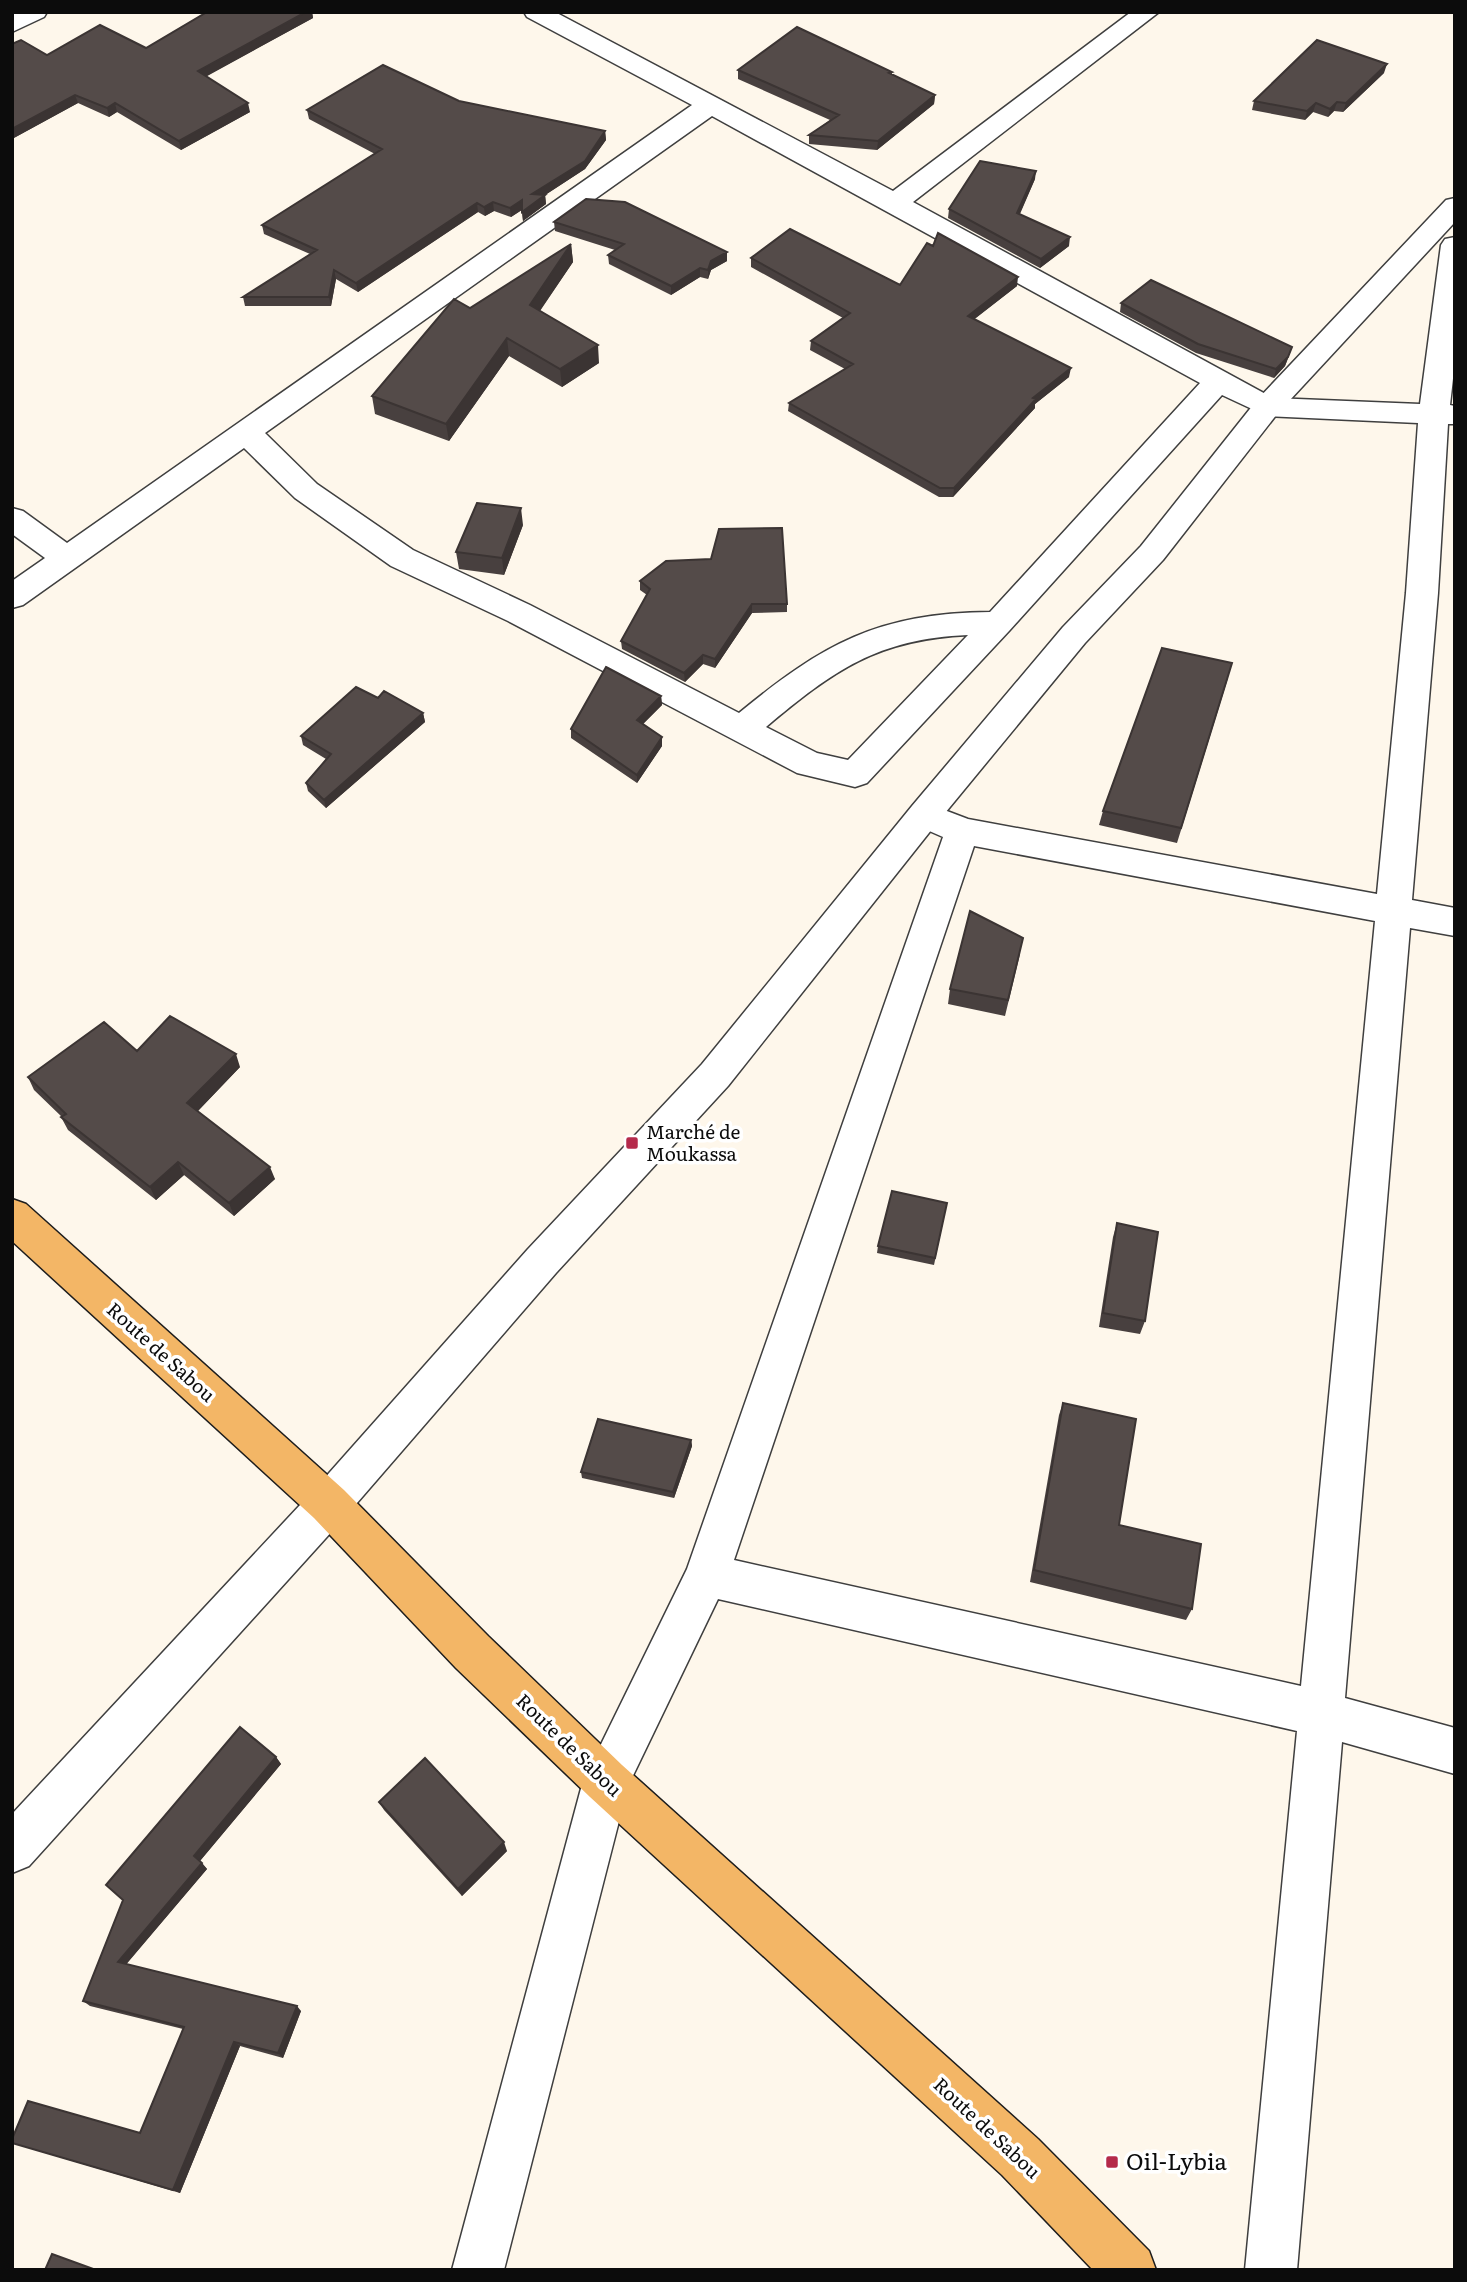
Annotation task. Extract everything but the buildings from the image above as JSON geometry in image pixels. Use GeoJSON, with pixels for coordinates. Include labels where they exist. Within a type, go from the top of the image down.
{"type":"FeatureCollection","features":[{"type":"Feature","properties":{"kind":"main road","name":"Route de Sabou"},"geometry":{"type":"LineString","coordinates":[[12,1216],[329,1504],[472,1652],[606,1781],[1020,2157],[1130,2270]]}},
{"type":"Feature","properties":{"kind":"street"},"geometry":{"type":"LineString","coordinates":[[12,25],[35,12]]}},
{"type":"Feature","properties":{"kind":"street"},"geometry":{"type":"LineString","coordinates":[[536,12],[895,203],[1267,407],[1444,414]]}},
{"type":"Feature","properties":{"kind":"street"},"geometry":{"type":"LineString","coordinates":[[895,203],[1147,12]]}},
{"type":"Feature","properties":{"kind":"street"},"geometry":{"type":"LineString","coordinates":[[12,597],[710,105]]}},
{"type":"Feature","properties":{"kind":"street"},"geometry":{"type":"LineString","coordinates":[[12,1849],[329,1504],[542,1261],[943,823],[1074,635],[1152,553],[1267,407],[1455,206]]}},
{"type":"Feature","properties":{"kind":"street"},"geometry":{"type":"LineString","coordinates":[[1271,2270],[1319,1713],[1422,593],[1444,414],[1455,245]]}},
{"type":"Feature","properties":{"kind":"street"},"geometry":{"type":"LineString","coordinates":[[245,431],[306,491],[402,558],[519,612],[809,764],[855,774],[998,623],[1219,380]]}},
{"type":"Feature","properties":{"kind":"street"},"geometry":{"type":"LineString","coordinates":[[12,518],[66,558]]}},
{"type":"Feature","properties":{"kind":"street"},"geometry":{"type":"LineString","coordinates":[[741,730],[808,675],[870,641],[942,624],[998,623]]}},
{"type":"Feature","properties":{"kind":"street"},"geometry":{"type":"LineString","coordinates":[[943,823],[1455,922]]}},
{"type":"Feature","properties":{"kind":"street"},"geometry":{"type":"LineString","coordinates":[[478,2270],[606,1781],[707,1575],[943,823]]}},
{"type":"Feature","properties":{"kind":"street"},"geometry":{"type":"LineString","coordinates":[[707,1575],[1319,1713],[1455,1751]]}},
{"type":"Feature","properties":{"kind":"place","name":"Marché de Moukassa"},"geometry":{"type":"Point","coordinates":[632,1143]}},
{"type":"Feature","properties":{"kind":"place","name":"Oil-Lybia"},"geometry":{"type":"Point","coordinates":[1112,2162]}}]}
